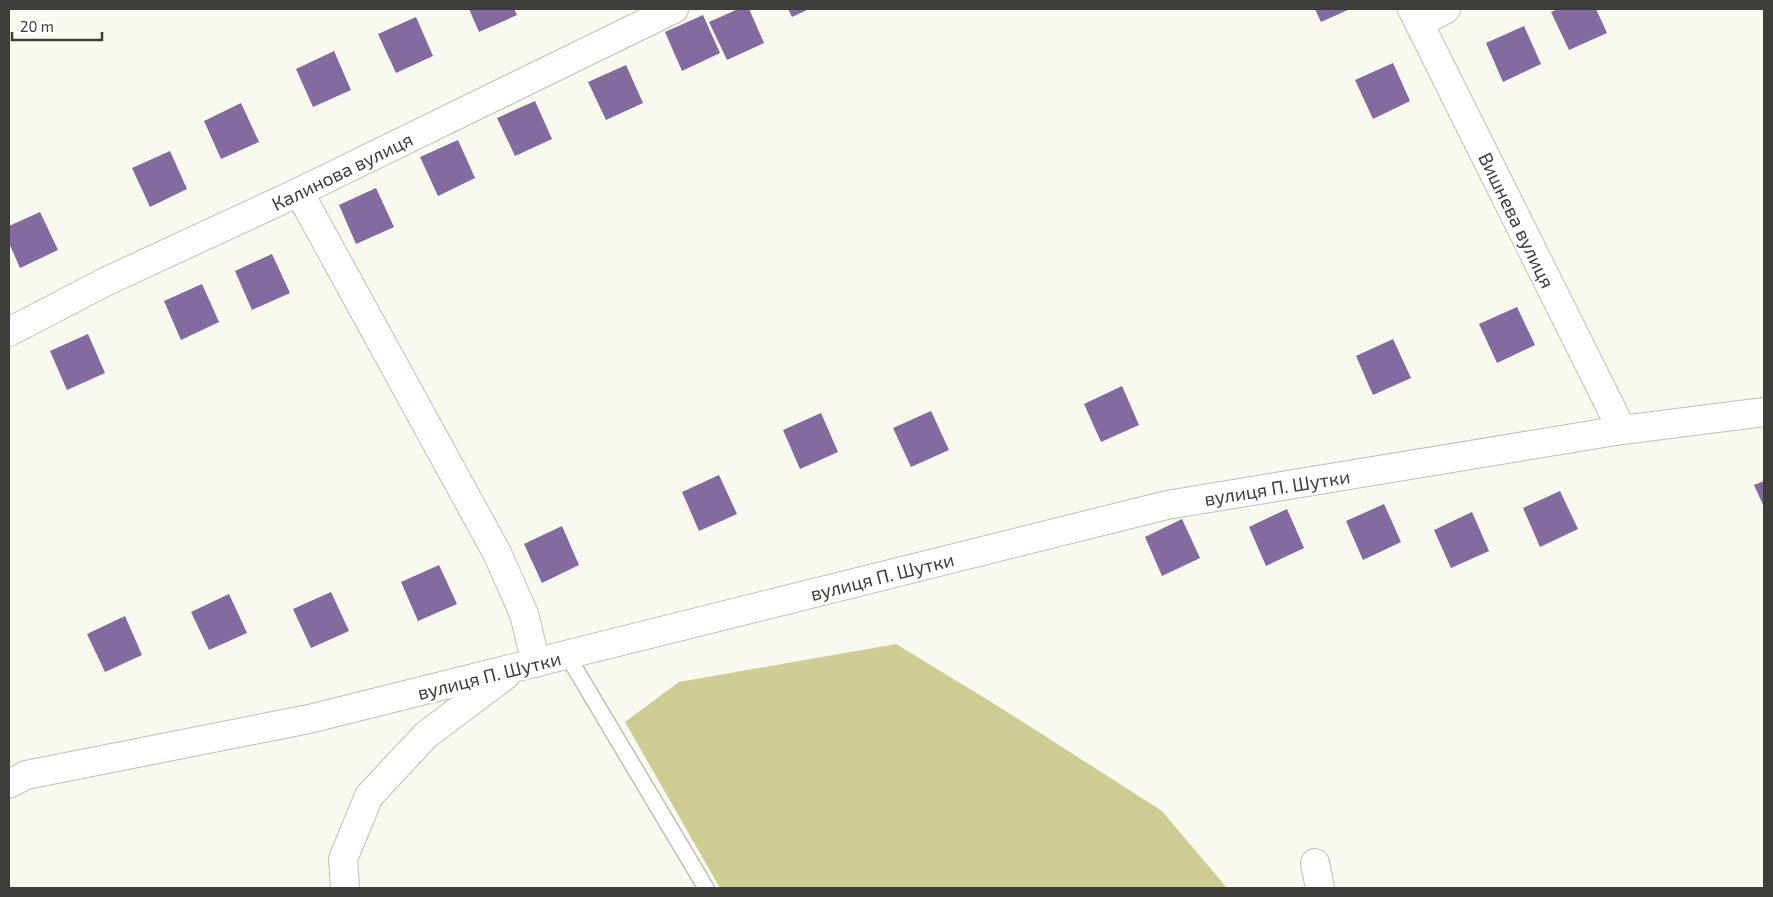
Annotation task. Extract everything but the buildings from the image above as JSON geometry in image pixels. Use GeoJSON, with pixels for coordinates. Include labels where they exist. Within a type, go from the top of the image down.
{"type":"FeatureCollection","features":[{"type":"Feature","properties":{"kind":"street","name":"Калинова вулиця"},"geometry":{"type":"LineString","coordinates":[[9,332],[105,282],[299,192],[674,9]]}},
{"type":"Feature","properties":{"kind":"street"},"geometry":{"type":"LineString","coordinates":[[1416,16],[1446,9]]}},
{"type":"Feature","properties":{"kind":"street","name":"Вишнева вулиця"},"geometry":{"type":"LineString","coordinates":[[1416,16],[1622,430]]}},
{"type":"Feature","properties":{"kind":"street"},"geometry":{"type":"LineString","coordinates":[[299,192],[497,553],[524,614],[526,665],[426,735],[369,796],[343,858],[345,888]]}},
{"type":"Feature","properties":{"kind":"street","name":"вулиця П. Шутки"},"geometry":{"type":"LineString","coordinates":[[9,784],[26,776],[309,719],[1167,505],[1622,430],[1764,412]]}},
{"type":"Feature","properties":{"kind":"lane"},"geometry":{"type":"LineString","coordinates":[[567,655],[706,888]]}},
{"type":"Feature","properties":{"kind":"shaded area"},"geometry":{"type":"Polygon","coordinates":[[[896,644],[1001,708],[1162,811],[1227,888],[720,888],[625,722],[679,682],[896,644]]]}}]}
